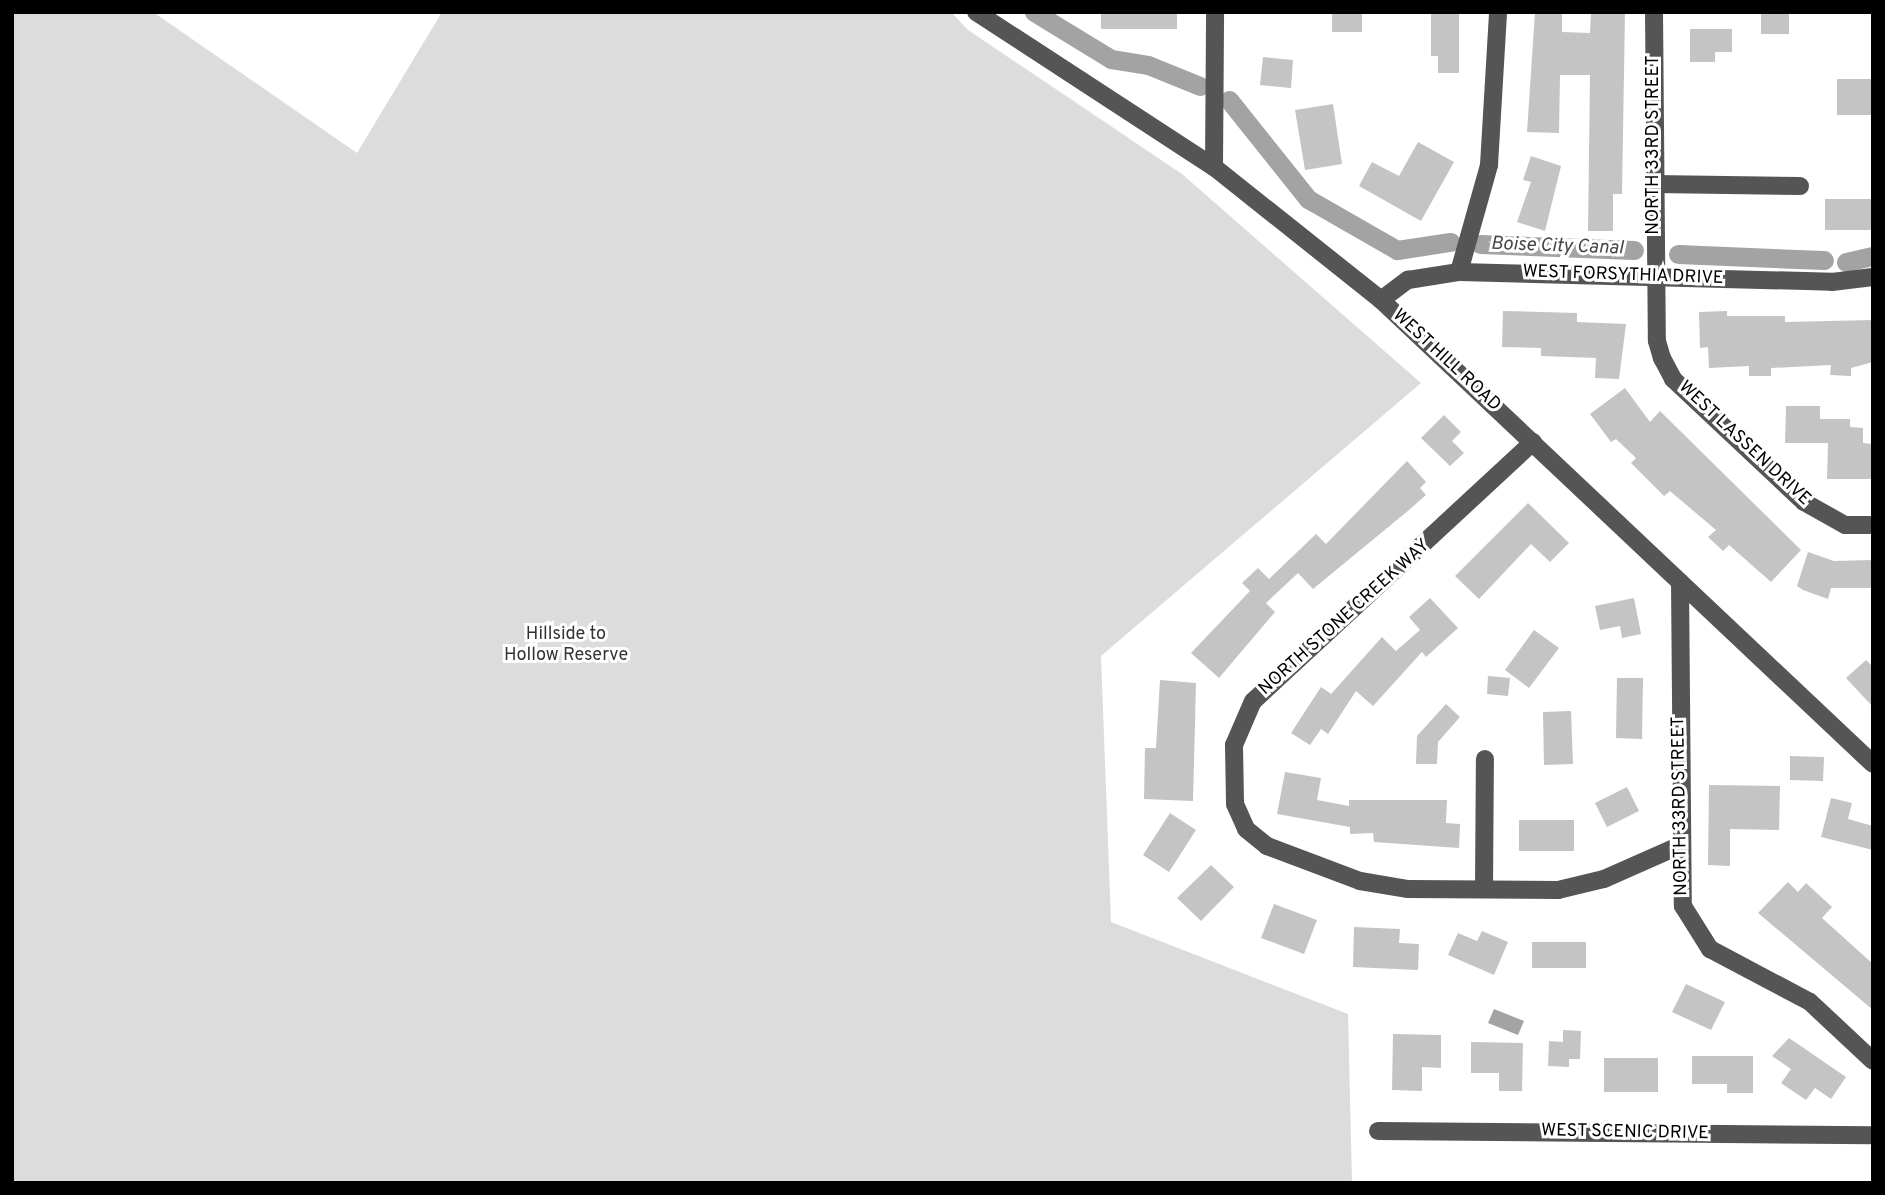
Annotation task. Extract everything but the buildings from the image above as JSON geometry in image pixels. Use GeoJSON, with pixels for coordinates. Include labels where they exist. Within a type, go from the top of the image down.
{"type":"FeatureCollection","features":[{"type":"Feature","properties":{"kind":"street","name":"WEST HILL ROAD"},"geometry":{"type":"LineString","coordinates":[[976,12],[1214,167],[1381,300],[1873,764]]}},
{"type":"Feature","properties":{"kind":"street"},"geometry":{"type":"LineString","coordinates":[[1214,12],[1214,167]]}},
{"type":"Feature","properties":{"kind":"street"},"geometry":{"type":"LineString","coordinates":[[1459,272],[1489,165],[1497,12]]}},
{"type":"Feature","properties":{"kind":"street","name":"NORTH 33RD STREET"},"geometry":{"type":"LineString","coordinates":[[1654,12],[1653,184],[1656,278]]}},
{"type":"Feature","properties":{"kind":"street"},"geometry":{"type":"LineString","coordinates":[[1653,184],[1800,186]]}},
{"type":"Feature","properties":{"kind":"street","name":"WEST FORSYTHIA DRIVE"},"geometry":{"type":"LineString","coordinates":[[1381,300],[1418,277],[1459,272],[1613,273],[1656,278],[1832,282],[1873,277]]}},
{"type":"Feature","properties":{"kind":"street","name":"WEST LASSEN DRIVE"},"geometry":{"type":"LineString","coordinates":[[1656,278],[1657,341],[1673,379],[1825,518],[1873,525]]}},
{"type":"Feature","properties":{"kind":"street","name":"NORTH STONE CREEK WAY"},"geometry":{"type":"LineString","coordinates":[[1533,442],[1253,701],[1234,745],[1235,804],[1246,829],[1267,846],[1360,881],[1408,889],[1558,890],[1604,879],[1681,845]]}},
{"type":"Feature","properties":{"kind":"street","name":"NORTH 33RD STREET"},"geometry":{"type":"LineString","coordinates":[[1680,582],[1682,906],[1710,949],[1810,1003],[1873,1061]]}},
{"type":"Feature","properties":{"kind":"street"},"geometry":{"type":"LineString","coordinates":[[1484,889],[1485,759]]}},
{"type":"Feature","properties":{"kind":"street","name":"WEST SCENIC DRIVE"},"geometry":{"type":"LineString","coordinates":[[1378,1131],[1873,1135]]}},
{"type":"Feature","properties":{"kind":"green space","name":"Hillside to Hollow Reserve"},"geometry":{"type":"Polygon","coordinates":[[[12,12],[153,12],[357,153],[442,12],[951,12],[968,30],[1182,174],[1421,383],[1101,656],[1111,922],[1348,1014],[1352,1183],[12,1183],[12,12]]]}},
{"type":"Feature","properties":{"kind":"shaded area"},"geometry":{"type":"Polygon","coordinates":[[[1494,1009],[1524,1021],[1518,1035],[1488,1023],[1494,1009]]]}},
{"type":"Feature","properties":{"kind":"waterway","name":"Boise City Canal"},"geometry":{"type":"LineString","coordinates":[[1034,12],[1111,59],[1148,65],[1200,86]]}},
{"type":"Feature","properties":{"kind":"waterway","name":"Boise City Canal"},"geometry":{"type":"LineString","coordinates":[[1229,100],[1308,199],[1397,250],[1450,242]]}},
{"type":"Feature","properties":{"kind":"waterway","name":"Boise City Canal"},"geometry":{"type":"LineString","coordinates":[[1480,244],[1634,250]]}},
{"type":"Feature","properties":{"kind":"waterway","name":"Boise City Canal"},"geometry":{"type":"LineString","coordinates":[[1678,254],[1824,260]]}},
{"type":"Feature","properties":{"kind":"waterway","name":"Boise City Canal"},"geometry":{"type":"LineString","coordinates":[[1846,262],[1872,256]]}}]}
